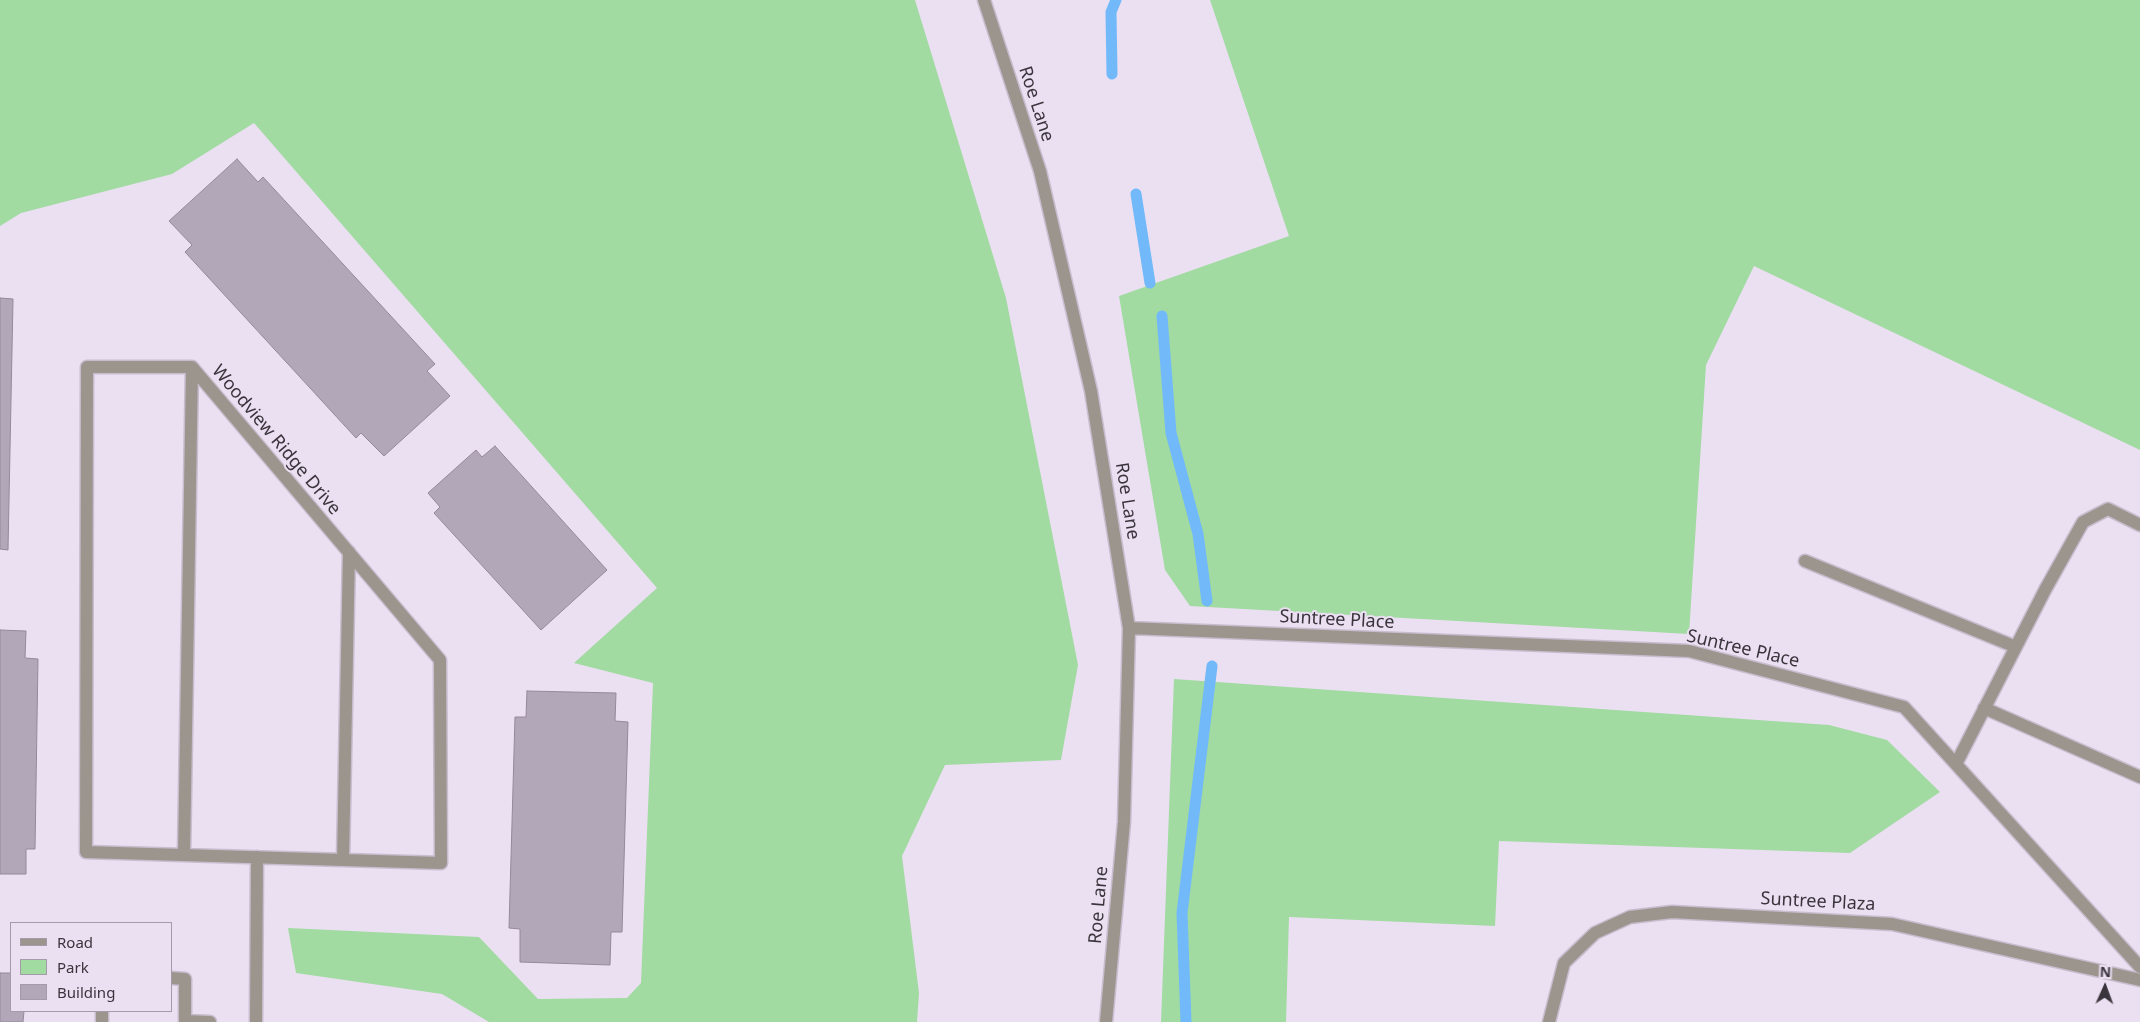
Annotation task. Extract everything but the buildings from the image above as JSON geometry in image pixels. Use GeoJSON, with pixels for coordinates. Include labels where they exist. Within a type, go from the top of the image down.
{"type":"FeatureCollection","features":[{"type":"Feature","properties":{"kind":"street","name":"Roe Lane"},"geometry":{"type":"LineString","coordinates":[[984,0],[1040,171],[1089,381],[1129,628],[1124,822],[1106,1022]]}},
{"type":"Feature","properties":{"kind":"street","name":"Woodview Ridge Drive"},"geometry":{"type":"LineString","coordinates":[[87,367],[192,367],[349,552],[440,660],[441,863],[86,852],[87,367]]}},
{"type":"Feature","properties":{"kind":"street"},"geometry":{"type":"LineString","coordinates":[[184,855],[192,367]]}},
{"type":"Feature","properties":{"kind":"street"},"geometry":{"type":"LineString","coordinates":[[1956,764],[2016,646],[2083,522],[2108,509],[2140,525]]}},
{"type":"Feature","properties":{"kind":"street"},"geometry":{"type":"LineString","coordinates":[[343,860],[349,552]]}},
{"type":"Feature","properties":{"kind":"street"},"geometry":{"type":"LineString","coordinates":[[1805,561],[2016,646]]}},
{"type":"Feature","properties":{"kind":"street","name":"Suntree Place"},"geometry":{"type":"LineString","coordinates":[[1129,628],[1688,651],[1904,707],[2140,967]]}},
{"type":"Feature","properties":{"kind":"street"},"geometry":{"type":"LineString","coordinates":[[1984,708],[2140,777]]}},
{"type":"Feature","properties":{"kind":"street"},"geometry":{"type":"LineString","coordinates":[[256,1022],[257,857]]}},
{"type":"Feature","properties":{"kind":"street","name":"Suntree Plaza"},"geometry":{"type":"LineString","coordinates":[[1550,1022],[1564,963],[1595,933],[1630,917],[1672,912],[1892,924],[2140,980]]}},
{"type":"Feature","properties":{"kind":"street"},"geometry":{"type":"LineString","coordinates":[[172,978],[185,979],[185,1021],[210,1022]]}},
{"type":"Feature","properties":{"kind":"green space"},"geometry":{"type":"Polygon","coordinates":[[[0,0],[915,0],[1006,298],[1078,665],[1061,760],[945,765],[902,856],[919,993],[917,1022],[489,1022],[442,994],[296,973],[288,928],[479,937],[538,999],[627,998],[641,983],[653,683],[574,663],[657,588],[254,123],[172,174],[21,213],[0,226],[0,0]]]}},
{"type":"Feature","properties":{"kind":"green space"},"geometry":{"type":"Polygon","coordinates":[[[1210,0],[2140,0],[2140,450],[1754,266],[1706,365],[1689,634],[1190,606],[1165,570],[1119,296],[1289,236],[1210,0]]]}},
{"type":"Feature","properties":{"kind":"green space"},"geometry":{"type":"Polygon","coordinates":[[[1174,679],[1829,725],[1887,740],[1940,792],[1850,853],[1499,841],[1495,926],[1289,917],[1286,1022],[1161,1022],[1174,679]]]}},
{"type":"Feature","properties":{"kind":"waterway"},"geometry":{"type":"LineString","coordinates":[[1112,74],[1111,12],[1116,0]]}},
{"type":"Feature","properties":{"kind":"waterway"},"geometry":{"type":"LineString","coordinates":[[1136,194],[1150,283]]}},
{"type":"Feature","properties":{"kind":"waterway"},"geometry":{"type":"LineString","coordinates":[[1162,316],[1171,433],[1198,534],[1207,601]]}},
{"type":"Feature","properties":{"kind":"waterway"},"geometry":{"type":"LineString","coordinates":[[1186,1022],[1182,913],[1212,666]]}}]}
